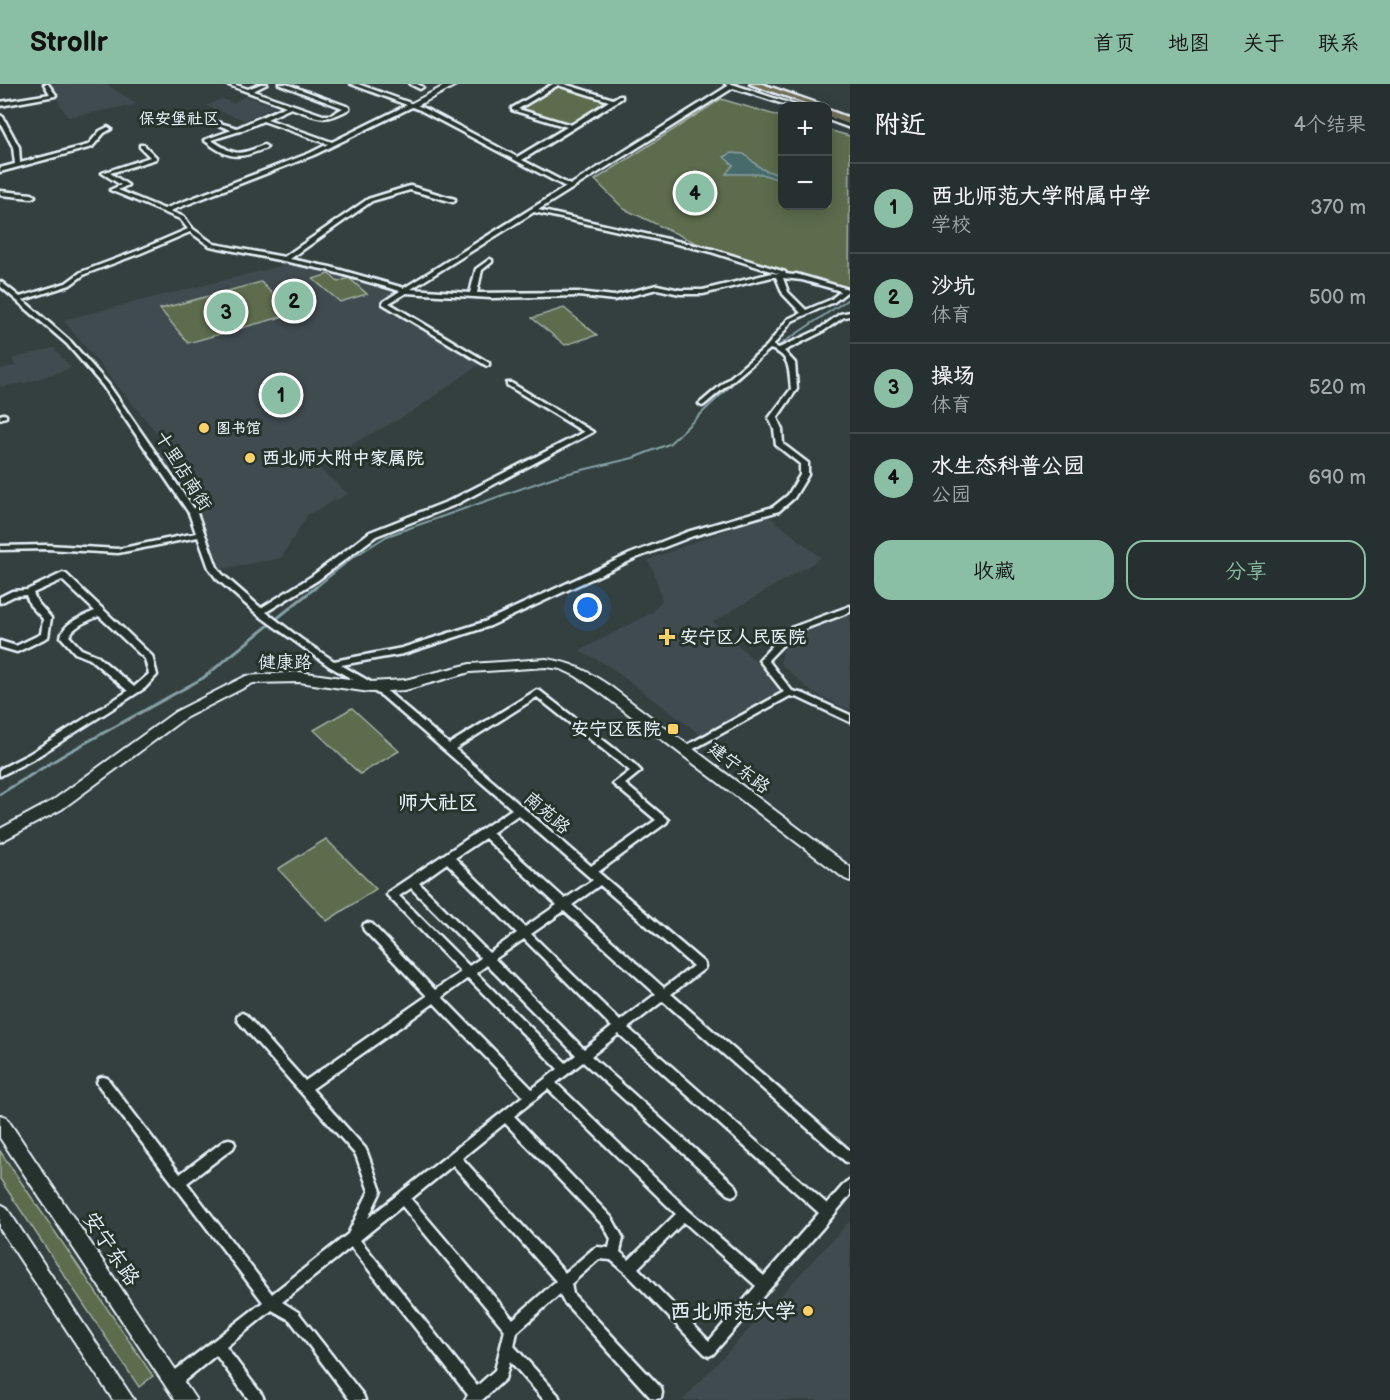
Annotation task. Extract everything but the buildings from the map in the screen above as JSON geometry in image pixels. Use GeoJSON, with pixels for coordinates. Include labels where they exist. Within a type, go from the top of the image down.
{"type":"FeatureCollection","features":[{"type":"Feature","properties":{"kind":"main road"},"geometry":{"type":"LineString","coordinates":[[412,105],[454,84]]}},
{"type":"Feature","properties":{"kind":"main road"},"geometry":{"type":"LineString","coordinates":[[754,84],[809,102]]}},
{"type":"Feature","properties":{"kind":"main road"},"geometry":{"type":"LineString","coordinates":[[733,85],[794,102]]}},
{"type":"Feature","properties":{"kind":"main road"},"geometry":{"type":"LineString","coordinates":[[832,110],[850,116]]}},
{"type":"Feature","properties":{"kind":"main road"},"geometry":{"type":"LineString","coordinates":[[832,114],[850,121]]}},
{"type":"Feature","properties":{"kind":"main road","name":"健康路"},"geometry":{"type":"LineString","coordinates":[[0,836],[57,805],[180,715],[251,679],[299,677],[370,687],[405,685],[470,668],[546,663],[581,673],[606,690]]}},
{"type":"Feature","properties":{"kind":"main road","name":"建宁东路"},"geometry":{"type":"LineString","coordinates":[[606,690],[850,875]]}},
{"type":"Feature","properties":{"kind":"main road","name":"安宁东路"},"geometry":{"type":"LineString","coordinates":[[0,1123],[186,1400]]}},
{"type":"Feature","properties":{"kind":"main road"},"geometry":{"type":"LineString","coordinates":[[0,1213],[124,1400]]}},
{"type":"Feature","properties":{"kind":"street"},"geometry":{"type":"LineString","coordinates":[[0,104],[53,95],[46,84]]}},
{"type":"Feature","properties":{"kind":"street"},"geometry":{"type":"LineString","coordinates":[[228,84],[323,117],[332,116],[347,108],[281,84]]}},
{"type":"Feature","properties":{"kind":"street"},"geometry":{"type":"LineString","coordinates":[[249,91],[265,84]]}},
{"type":"Feature","properties":{"kind":"street"},"geometry":{"type":"LineString","coordinates":[[353,84],[412,105],[571,189]]}},
{"type":"Feature","properties":{"kind":"street"},"geometry":{"type":"LineString","coordinates":[[517,160],[617,99],[543,84]]}},
{"type":"Feature","properties":{"kind":"street"},"geometry":{"type":"LineString","coordinates":[[556,85],[514,109],[572,127]]}},
{"type":"Feature","properties":{"kind":"street"},"geometry":{"type":"LineString","coordinates":[[487,364],[385,303],[571,189],[733,85],[782,102]]}},
{"type":"Feature","properties":{"kind":"street"},"geometry":{"type":"LineString","coordinates":[[164,211],[332,144],[412,105]]}},
{"type":"Feature","properties":{"kind":"street"},"geometry":{"type":"LineString","coordinates":[[264,147],[241,157],[235,157],[207,140],[290,106]]}},
{"type":"Feature","properties":{"kind":"street"},"geometry":{"type":"LineString","coordinates":[[0,117],[16,147],[18,165]]}},
{"type":"Feature","properties":{"kind":"street"},"geometry":{"type":"LineString","coordinates":[[263,119],[332,144]]}},
{"type":"Feature","properties":{"kind":"street"},"geometry":{"type":"LineString","coordinates":[[832,119],[850,126]]}},
{"type":"Feature","properties":{"kind":"street"},"geometry":{"type":"LineString","coordinates":[[211,121],[238,129]]}},
{"type":"Feature","properties":{"kind":"street"},"geometry":{"type":"LineString","coordinates":[[0,170],[90,146],[95,143],[102,132],[108,129]]}},
{"type":"Feature","properties":{"kind":"street"},"geometry":{"type":"LineString","coordinates":[[142,146],[154,158],[105,173],[125,185],[113,190],[182,218],[191,230],[212,245],[328,268],[405,291],[473,295],[578,294],[614,298],[657,287],[680,292],[703,292],[762,278],[779,276],[801,278]]}},
{"type":"Feature","properties":{"kind":"street"},"geometry":{"type":"LineString","coordinates":[[286,259],[370,200],[410,188],[453,200]]}},
{"type":"Feature","properties":{"kind":"street"},"geometry":{"type":"LineString","coordinates":[[0,194],[32,196]]}},
{"type":"Feature","properties":{"kind":"street"},"geometry":{"type":"LineString","coordinates":[[535,211],[710,250],[846,290],[832,301],[790,320],[774,348]]}},
{"type":"Feature","properties":{"kind":"street"},"geometry":{"type":"LineString","coordinates":[[20,299],[68,284],[83,273],[191,230]]}},
{"type":"Feature","properties":{"kind":"street"},"geometry":{"type":"LineString","coordinates":[[473,295],[479,269],[490,261]]}},
{"type":"Feature","properties":{"kind":"street"},"geometry":{"type":"LineString","coordinates":[[779,276],[785,293],[805,313]]}},
{"type":"Feature","properties":{"kind":"street","name":"十里店南街"},"geometry":{"type":"LineString","coordinates":[[0,283],[69,343],[106,385],[193,513],[213,568],[278,627],[370,687]]}},
{"type":"Feature","properties":{"kind":"street"},"geometry":{"type":"LineString","coordinates":[[702,404],[774,348],[820,331],[842,315],[850,314]]}},
{"type":"Feature","properties":{"kind":"street"},"geometry":{"type":"LineString","coordinates":[[332,664],[403,651],[487,624],[633,556],[690,534],[776,509],[791,496],[804,475],[804,463],[780,445],[778,429],[773,418],[794,390],[792,363],[774,348]]}},
{"type":"Feature","properties":{"kind":"street"},"geometry":{"type":"LineString","coordinates":[[260,612],[315,579],[373,534],[452,503],[589,432],[509,384]]}},
{"type":"Feature","properties":{"kind":"street"},"geometry":{"type":"LineString","coordinates":[[0,548],[47,547],[118,551],[201,534]]}},
{"type":"Feature","properties":{"kind":"street"},"geometry":{"type":"LineString","coordinates":[[0,600],[12,594],[29,592],[63,576],[149,658],[153,675],[134,691],[0,774]]}},
{"type":"Feature","properties":{"kind":"street"},"geometry":{"type":"LineString","coordinates":[[29,592],[33,603],[47,618],[45,636]]}},
{"type":"Feature","properties":{"kind":"street"},"geometry":{"type":"LineString","coordinates":[[850,609],[791,632],[763,660],[789,693],[850,718]]}},
{"type":"Feature","properties":{"kind":"street"},"geometry":{"type":"LineString","coordinates":[[65,637],[66,632],[76,623],[100,612]]}},
{"type":"Feature","properties":{"kind":"street"},"geometry":{"type":"LineString","coordinates":[[0,644],[16,649],[55,633],[65,637],[78,651],[93,657],[134,691]]}},
{"type":"Feature","properties":{"kind":"street","name":"南苑路"},"geometry":{"type":"LineString","coordinates":[[370,687],[385,694],[700,966],[663,994]]}},
{"type":"Feature","properties":{"kind":"street"},"geometry":{"type":"LineString","coordinates":[[448,749],[537,693],[631,766],[636,771],[618,784],[663,820],[590,872]]}},
{"type":"Feature","properties":{"kind":"street"},"geometry":{"type":"LineString","coordinates":[[685,750],[789,693]]}},
{"type":"Feature","properties":{"kind":"street"},"geometry":{"type":"LineString","coordinates":[[518,810],[392,895],[566,1070]]}},
{"type":"Feature","properties":{"kind":"street"},"geometry":{"type":"LineString","coordinates":[[485,833],[663,994],[850,1158]]}},
{"type":"Feature","properties":{"kind":"street"},"geometry":{"type":"LineString","coordinates":[[448,858],[620,1028],[828,1213]]}},
{"type":"Feature","properties":{"kind":"street"},"geometry":{"type":"LineString","coordinates":[[304,1088],[600,880]]}},
{"type":"Feature","properties":{"kind":"street"},"geometry":{"type":"LineString","coordinates":[[412,882],[584,1056],[732,1190]]}},
{"type":"Feature","properties":{"kind":"street"},"geometry":{"type":"LineString","coordinates":[[368,927],[531,1096]]}},
{"type":"Feature","properties":{"kind":"street"},"geometry":{"type":"LineString","coordinates":[[173,1381],[663,994]]}},
{"type":"Feature","properties":{"kind":"street"},"geometry":{"type":"LineString","coordinates":[[242,1018],[361,1152],[375,1191],[352,1239]]}},
{"type":"Feature","properties":{"kind":"street"},"geometry":{"type":"LineString","coordinates":[[103,1082],[271,1303],[294,1316],[358,1400]]}},
{"type":"Feature","properties":{"kind":"street"},"geometry":{"type":"LineString","coordinates":[[549,1083],[684,1214],[765,1286]]}},
{"type":"Feature","properties":{"kind":"street"},"geometry":{"type":"LineString","coordinates":[[506,1116],[608,1222],[617,1239],[612,1254]]}},
{"type":"Feature","properties":{"kind":"street"},"geometry":{"type":"LineString","coordinates":[[179,1182],[229,1144]]}},
{"type":"Feature","properties":{"kind":"street"},"geometry":{"type":"LineString","coordinates":[[454,1158],[565,1282],[567,1297],[656,1393]]}},
{"type":"Feature","properties":{"kind":"street"},"geometry":{"type":"LineString","coordinates":[[352,1239],[475,1398],[501,1374],[512,1328],[597,1252],[612,1254],[629,1268],[709,1350],[850,1186]]}},
{"type":"Feature","properties":{"kind":"street"},"geometry":{"type":"LineString","coordinates":[[403,1198],[512,1328]]}},
{"type":"Feature","properties":{"kind":"street"},"geometry":{"type":"LineString","coordinates":[[629,1268],[684,1214]]}},
{"type":"Feature","properties":{"kind":"street"},"geometry":{"type":"LineString","coordinates":[[217,1346],[257,1400]]}},
{"type":"Feature","properties":{"kind":"street"},"geometry":{"type":"LineString","coordinates":[[507,1348],[553,1400]]}},
{"type":"Feature","properties":{"kind":"shaded area"},"geometry":{"type":"Polygon","coordinates":[[[48,84],[106,84],[137,104],[68,117],[48,84]]]}},
{"type":"Feature","properties":{"kind":"shaded area"},"geometry":{"type":"Polygon","coordinates":[[[246,96],[274,106],[245,120],[206,106],[222,99],[233,103],[246,96]]]}},
{"type":"Feature","properties":{"kind":"shaded area"},"geometry":{"type":"Polygon","coordinates":[[[293,263],[398,291],[380,303],[480,364],[410,413],[314,464],[348,494],[308,514],[281,558],[221,569],[195,505],[159,454],[171,450],[63,320],[293,263]]]}},
{"type":"Feature","properties":{"kind":"shaded area"},"geometry":{"type":"Polygon","coordinates":[[[54,348],[71,368],[28,382],[0,387],[0,369],[16,366],[12,359],[54,348]]]}},
{"type":"Feature","properties":{"kind":"shaded area","name":"安宁区人民医院"},"geometry":{"type":"Polygon","coordinates":[[[767,515],[821,558],[713,622],[784,691],[701,735],[606,664],[579,651],[652,613],[662,600],[654,571],[648,560],[767,515]]]}},
{"type":"Feature","properties":{"kind":"shaded area"},"geometry":{"type":"Polygon","coordinates":[[[850,611],[850,710],[812,692],[780,663],[786,640],[811,623],[850,611]]]}},
{"type":"Feature","properties":{"kind":"shaded area","name":"西北师范大学"},"geometry":{"type":"Polygon","coordinates":[[[850,1221],[850,1400],[683,1400],[850,1221]]]}},
{"type":"Feature","properties":{"kind":"green space"},"geometry":{"type":"Polygon","coordinates":[[[559,86],[608,100],[570,124],[520,108],[559,86]]]}},
{"type":"Feature","properties":{"kind":"green space"},"geometry":{"type":"Polygon","coordinates":[[[721,99],[778,116],[778,210],[832,210],[832,131],[850,136],[849,291],[711,250],[624,209],[595,180],[721,99]]]}},
{"type":"Feature","properties":{"kind":"green space"},"geometry":{"type":"Polygon","coordinates":[[[329,274],[338,282],[349,278],[367,294],[340,302],[313,279],[329,274]]]}},
{"type":"Feature","properties":{"kind":"green space"},"geometry":{"type":"Polygon","coordinates":[[[261,282],[292,314],[188,343],[160,309],[261,282]]]}},
{"type":"Feature","properties":{"kind":"green space"},"geometry":{"type":"Polygon","coordinates":[[[564,308],[597,335],[565,345],[532,318],[564,308]]]}},
{"type":"Feature","properties":{"kind":"green space"},"geometry":{"type":"Polygon","coordinates":[[[352,708],[399,751],[360,774],[314,730],[352,708]]]}},
{"type":"Feature","properties":{"kind":"green space"},"geometry":{"type":"Polygon","coordinates":[[[326,839],[376,889],[327,921],[278,869],[326,839]]]}},
{"type":"Feature","properties":{"kind":"green space"},"geometry":{"type":"Polygon","coordinates":[[[0,1151],[153,1376],[139,1387],[0,1179],[0,1151]]]}},
{"type":"Feature","properties":{"kind":"water"},"geometry":{"type":"Polygon","coordinates":[[[731,153],[744,154],[762,169],[778,175],[778,180],[762,174],[726,174],[733,165],[724,157],[731,153]]]}},
{"type":"Feature","properties":{"kind":"waterway"},"geometry":{"type":"LineString","coordinates":[[315,588],[352,558],[387,536],[557,476],[633,458],[669,444],[760,358],[850,298]]}},
{"type":"Feature","properties":{"kind":"waterway"},"geometry":{"type":"LineString","coordinates":[[0,794],[67,753],[203,678],[316,587]]}},
{"type":"Feature","properties":{"kind":"place","name":"水生态科普公园"},"geometry":{"type":"Point","coordinates":[695,193]}},
{"type":"Feature","properties":{"kind":"place","name":"沙坑"},"geometry":{"type":"Point","coordinates":[294,301]}},
{"type":"Feature","properties":{"kind":"place","name":"操场"},"geometry":{"type":"Point","coordinates":[226,312]}},
{"type":"Feature","properties":{"kind":"place","name":"西北师范大学附属中学"},"geometry":{"type":"Point","coordinates":[281,395]}},
{"type":"Feature","properties":{"kind":"place","name":"图书馆"},"geometry":{"type":"Point","coordinates":[204,428]}},
{"type":"Feature","properties":{"kind":"place","name":"西北师大附中家属院"},"geometry":{"type":"Point","coordinates":[250,458]}},
{"type":"Feature","properties":{"kind":"place","name":"安宁区人民医院"},"geometry":{"type":"Point","coordinates":[667,637]}},
{"type":"Feature","properties":{"kind":"place","name":"安宁区医院"},"geometry":{"type":"Point","coordinates":[673,729]}},
{"type":"Feature","properties":{"kind":"place","name":"西北师范大学"},"geometry":{"type":"Point","coordinates":[808,1311]}},
{"type":"Feature","properties":{"kind":"district","name":"保安堡社区"},"geometry":{"type":"Point","coordinates":[179,119]}},
{"type":"Feature","properties":{"kind":"district","name":"师大社区"},"geometry":{"type":"Point","coordinates":[438,803]}}]}
